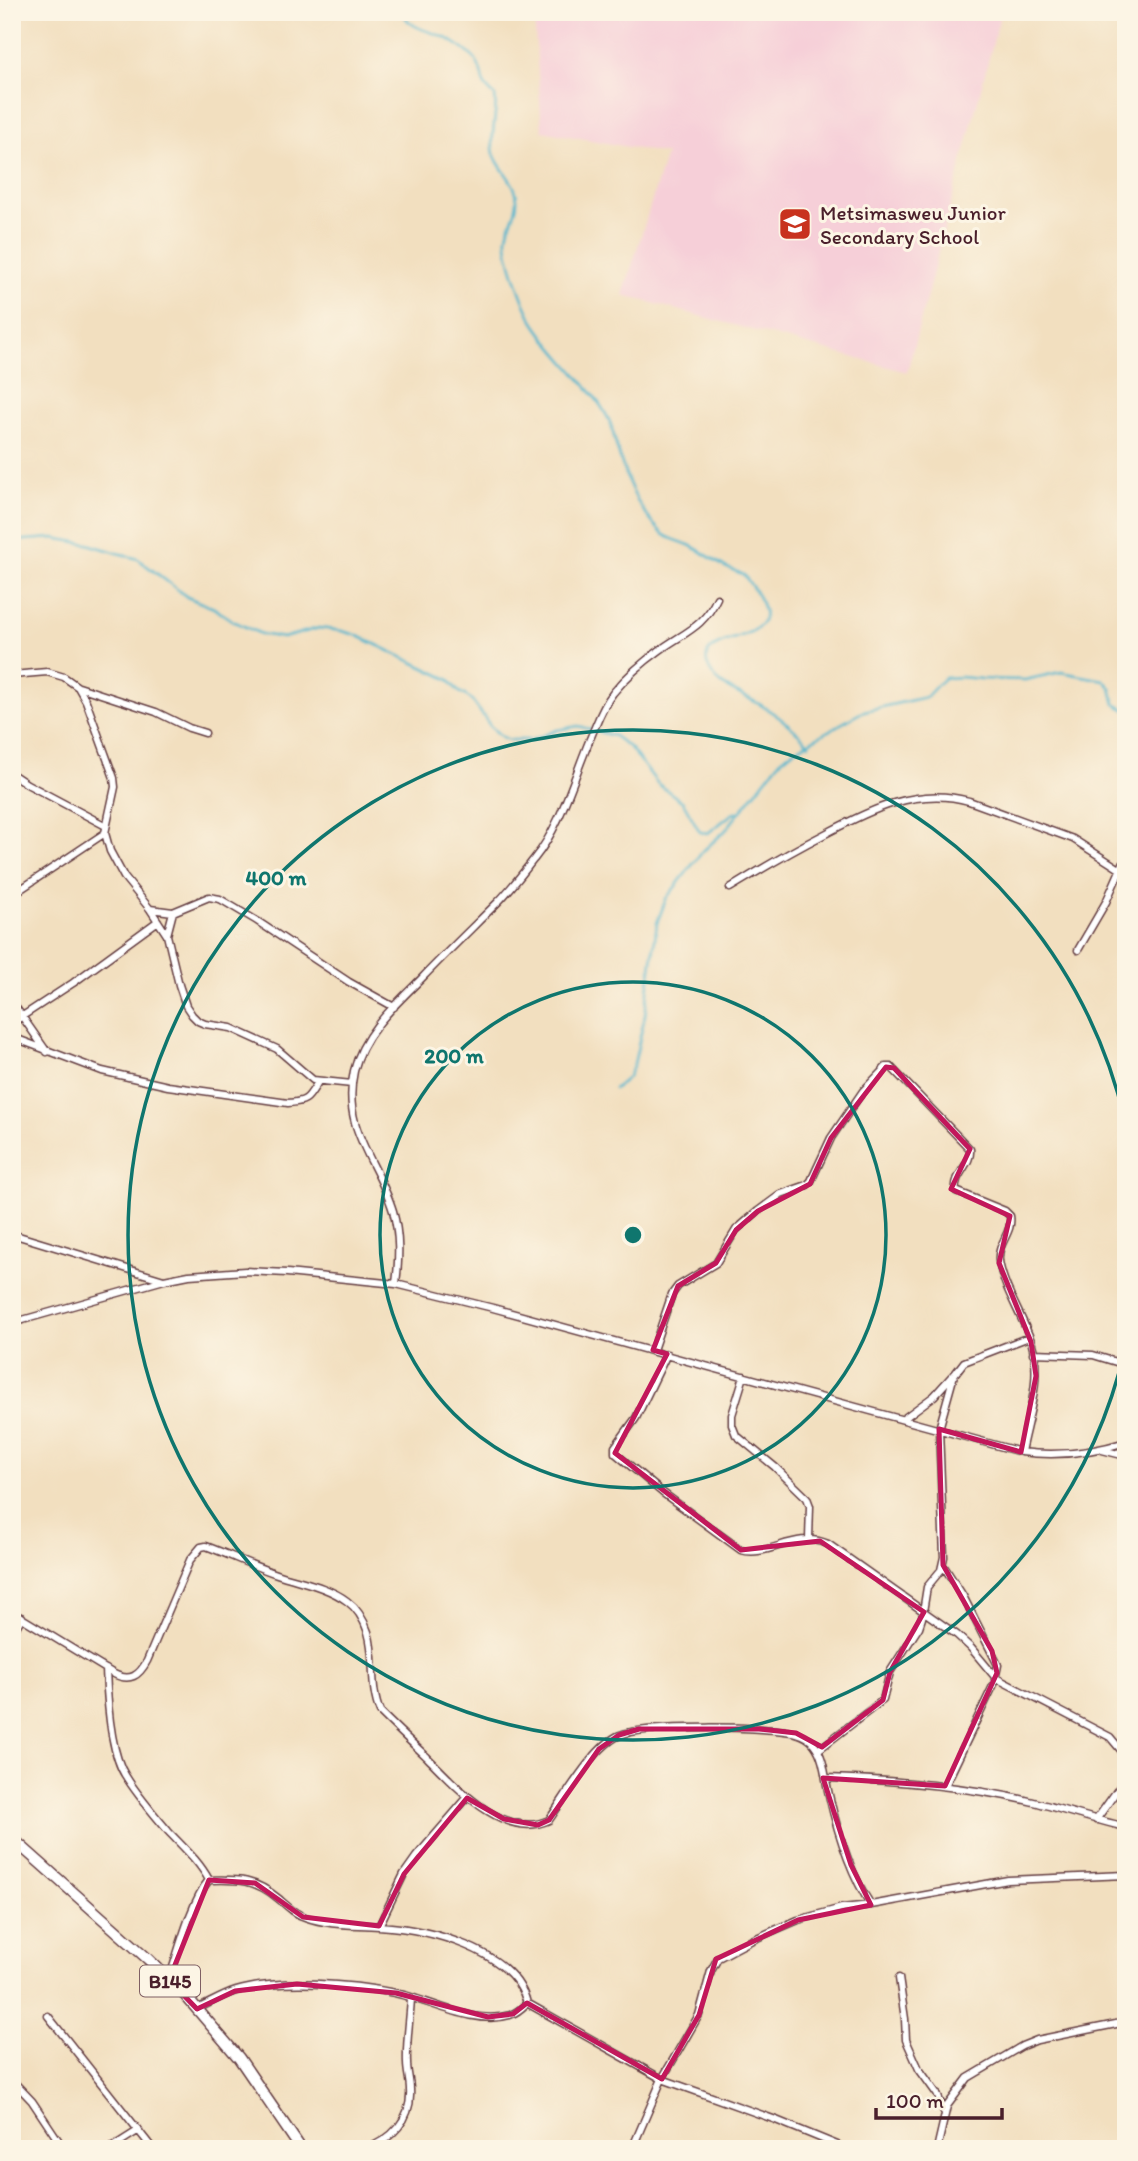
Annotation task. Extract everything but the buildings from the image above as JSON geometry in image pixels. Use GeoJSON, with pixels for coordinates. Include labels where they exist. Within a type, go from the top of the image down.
{"type":"FeatureCollection","features":[{"type":"Feature","properties":{"kind":"main road","name":"B145"},"geometry":{"type":"LineString","coordinates":[[12,1838],[169,1980],[197,2009],[239,2058],[301,2149]]}},
{"type":"Feature","properties":{"kind":"street"},"geometry":{"type":"LineString","coordinates":[[396,1284],[399,1243],[396,1225],[357,1130],[351,1100],[359,1056],[369,1037],[394,1007],[499,901],[537,856],[556,824],[604,704],[623,682],[661,649],[700,624],[711,611],[717,597]]}},
{"type":"Feature","properties":{"kind":"street"},"geometry":{"type":"LineString","coordinates":[[12,675],[47,672],[64,677],[78,687],[156,712],[205,733]]}},
{"type":"Feature","properties":{"kind":"street"},"geometry":{"type":"LineString","coordinates":[[78,687],[86,701],[114,778],[115,787],[106,830],[110,851],[124,877],[150,908],[167,935],[186,1006],[198,1021],[231,1028],[277,1049],[313,1080],[352,1083]]}},
{"type":"Feature","properties":{"kind":"street"},"geometry":{"type":"LineString","coordinates":[[12,774],[106,830]]}},
{"type":"Feature","properties":{"kind":"street"},"geometry":{"type":"LineString","coordinates":[[730,888],[792,851],[863,814],[890,803],[936,795],[969,801],[1073,839],[1123,871]]}},
{"type":"Feature","properties":{"kind":"street"},"geometry":{"type":"LineString","coordinates":[[12,895],[106,830]]}},
{"type":"Feature","properties":{"kind":"street"},"geometry":{"type":"LineString","coordinates":[[1078,950],[1123,871],[1126,857]]}},
{"type":"Feature","properties":{"kind":"street"},"geometry":{"type":"LineString","coordinates":[[150,908],[173,912],[209,897],[220,898],[349,982],[394,1007]]}},
{"type":"Feature","properties":{"kind":"street"},"geometry":{"type":"LineString","coordinates":[[167,935],[173,912]]}},
{"type":"Feature","properties":{"kind":"street"},"geometry":{"type":"LineString","coordinates":[[12,1023],[73,983],[158,921]]}},
{"type":"Feature","properties":{"kind":"street"},"geometry":{"type":"LineString","coordinates":[[12,1002],[47,1052]]}},
{"type":"Feature","properties":{"kind":"street"},"geometry":{"type":"LineString","coordinates":[[12,1037],[102,1071],[168,1086],[288,1103],[307,1099],[318,1082]]}},
{"type":"Feature","properties":{"kind":"street"},"geometry":{"type":"LineString","coordinates":[[653,1350],[672,1294],[678,1286],[716,1263],[736,1230],[758,1211],[781,1194],[811,1181],[831,1138],[857,1100],[886,1067],[891,1067],[970,1149],[971,1157],[957,1179],[956,1191],[1005,1211],[1010,1216],[1011,1228],[1000,1248],[999,1263],[1029,1337],[1036,1376],[1021,1452]]}},
{"type":"Feature","properties":{"kind":"street"},"geometry":{"type":"LineString","coordinates":[[12,1234],[164,1280]]}},
{"type":"Feature","properties":{"kind":"street"},"geometry":{"type":"LineString","coordinates":[[12,1323],[190,1275],[245,1271],[396,1284],[653,1350],[1021,1452],[1062,1455],[1126,1443]]}},
{"type":"Feature","properties":{"kind":"street"},"geometry":{"type":"LineString","coordinates":[[903,1419],[934,1396],[964,1362],[1029,1337]]}},
{"type":"Feature","properties":{"kind":"street"},"geometry":{"type":"LineString","coordinates":[[1033,1353],[1093,1355],[1126,1365]]}},
{"type":"Feature","properties":{"kind":"street"},"geometry":{"type":"LineString","coordinates":[[667,1354],[636,1418],[615,1447],[615,1453],[663,1493],[741,1550],[754,1551],[809,1539],[828,1544],[964,1642],[996,1678],[1110,1737],[1126,1756]]}},
{"type":"Feature","properties":{"kind":"street"},"geometry":{"type":"LineString","coordinates":[[818,1750],[883,1700],[890,1672],[919,1627],[927,1587],[942,1570],[939,1429],[954,1375]]}},
{"type":"Feature","properties":{"kind":"street"},"geometry":{"type":"LineString","coordinates":[[744,1376],[732,1415],[732,1425],[736,1435],[775,1467],[807,1499],[810,1506],[809,1539]]}},
{"type":"Feature","properties":{"kind":"street"},"geometry":{"type":"LineString","coordinates":[[1100,1450],[1126,1456]]}},
{"type":"Feature","properties":{"kind":"street"},"geometry":{"type":"LineString","coordinates":[[12,1612],[122,1679],[129,1679],[142,1670],[190,1560],[201,1547],[206,1546],[264,1570],[326,1590],[352,1604],[364,1621],[373,1654],[375,1700],[380,1712],[467,1798],[505,1819],[528,1826],[549,1820],[599,1749],[619,1735],[639,1729],[759,1729],[806,1737],[818,1750],[851,1865],[871,1905]]}},
{"type":"Feature","properties":{"kind":"street"},"geometry":{"type":"LineString","coordinates":[[943,1564],[998,1665],[996,1678],[972,1733],[945,1786]]}},
{"type":"Feature","properties":{"kind":"street"},"geometry":{"type":"LineString","coordinates":[[12,1634],[22,1617]]}},
{"type":"Feature","properties":{"kind":"street"},"geometry":{"type":"LineString","coordinates":[[106,1669],[110,1723],[124,1774],[157,1818],[199,1863],[209,1880]]}},
{"type":"Feature","properties":{"kind":"street"},"geometry":{"type":"LineString","coordinates":[[826,1778],[889,1780],[945,1786],[1032,1802],[1126,1827]]}},
{"type":"Feature","properties":{"kind":"street"},"geometry":{"type":"LineString","coordinates":[[1096,1820],[1126,1778]]}},
{"type":"Feature","properties":{"kind":"street"},"geometry":{"type":"LineString","coordinates":[[379,1926],[404,1874],[467,1798]]}},
{"type":"Feature","properties":{"kind":"street"},"geometry":{"type":"LineString","coordinates":[[632,2149],[662,2079],[699,2015],[712,1966],[718,1958],[798,1920],[842,1908],[1008,1880],[1126,1875]]}},
{"type":"Feature","properties":{"kind":"street"},"geometry":{"type":"LineString","coordinates":[[209,1880],[243,1880],[256,1883],[303,1917],[345,1926],[379,1926],[424,1933],[466,1945],[487,1956],[516,1979],[522,1987],[527,2003],[662,2079],[847,2149]]}},
{"type":"Feature","properties":{"kind":"street"},"geometry":{"type":"LineString","coordinates":[[169,1980],[195,1908],[209,1880]]}},
{"type":"Feature","properties":{"kind":"street"},"geometry":{"type":"LineString","coordinates":[[899,1978],[906,2040],[919,2069],[937,2094],[945,2114]]}},
{"type":"Feature","properties":{"kind":"street"},"geometry":{"type":"LineString","coordinates":[[197,2009],[235,1991],[297,1984],[355,1987],[396,1993],[447,2009],[488,2017],[513,2014],[527,2003]]}},
{"type":"Feature","properties":{"kind":"street"},"geometry":{"type":"LineString","coordinates":[[365,2149],[397,2130],[410,2109],[407,2064],[411,1998]]}},
{"type":"Feature","properties":{"kind":"street"},"geometry":{"type":"LineString","coordinates":[[48,2016],[153,2149]]}},
{"type":"Feature","properties":{"kind":"street"},"geometry":{"type":"LineString","coordinates":[[937,2149],[947,2106],[968,2078],[1037,2040],[1126,2022]]}},
{"type":"Feature","properties":{"kind":"street"},"geometry":{"type":"LineString","coordinates":[[12,2080],[32,2101],[64,2149]]}},
{"type":"Feature","properties":{"kind":"street"},"geometry":{"type":"LineString","coordinates":[[109,2149],[139,2130]]}},
{"type":"Feature","properties":{"kind":"highlighted area"},"geometry":{"type":"Polygon","coordinates":[[[886,1067],[894,1068],[970,1149],[951,1189],[1010,1216],[999,1263],[1031,1342],[1036,1376],[1021,1452],[939,1429],[943,1565],[992,1651],[997,1673],[945,1786],[823,1778],[851,1865],[871,1905],[798,1920],[716,1959],[699,2015],[662,2079],[527,2003],[513,2014],[488,2017],[396,1993],[297,1984],[235,1991],[197,2009],[169,1980],[209,1880],[255,1883],[303,1917],[379,1926],[404,1874],[467,1798],[504,1819],[538,1825],[549,1820],[599,1749],[619,1735],[639,1729],[759,1729],[796,1733],[822,1747],[883,1700],[890,1672],[924,1612],[820,1541],[741,1550],[615,1453],[667,1354],[653,1350],[678,1286],[716,1263],[736,1230],[758,1211],[810,1184],[831,1138],[886,1067]]]}},
{"type":"Feature","properties":{"kind":"shaded area","name":"Metsimasweu Junior Secondary School"},"geometry":{"type":"Polygon","coordinates":[[[527,12],[1001,12],[907,372],[623,295],[666,154],[542,131],[534,15],[527,12]]]}},
{"type":"Feature","properties":{"kind":"waterway"},"geometry":{"type":"LineString","coordinates":[[402,12],[406,19],[418,28],[447,38],[470,55],[478,64],[484,83],[495,96],[492,140],[494,154],[517,195],[517,206],[507,237],[516,280],[534,322],[608,418],[624,471],[645,514],[670,538],[694,547],[745,576],[759,598],[764,613],[762,624],[753,631],[716,646],[708,653],[707,663],[711,672],[723,685],[776,715],[809,744]]}},
{"type":"Feature","properties":{"kind":"waterway"},"geometry":{"type":"LineString","coordinates":[[12,541],[53,538],[88,544],[138,559],[187,597],[214,608],[233,621],[261,634],[283,638],[319,628],[356,635],[448,679],[458,691],[471,699],[491,727],[509,740],[532,740],[557,730],[578,726],[614,736],[630,748],[658,784],[683,802],[700,832],[708,833],[732,814],[740,812],[780,761],[791,752],[864,711],[926,697],[944,678],[1025,680],[1061,672],[1104,680],[1111,688],[1115,704],[1126,710]]}},
{"type":"Feature","properties":{"kind":"waterway"},"geometry":{"type":"LineString","coordinates":[[614,1089],[628,1077],[634,1064],[645,1015],[657,923],[666,899],[703,851],[725,831],[739,813]]}},
{"type":"Feature","properties":{"kind":"place","name":"Metsimasweu Junior Secondary School"},"geometry":{"type":"Point","coordinates":[795,224]}}]}
